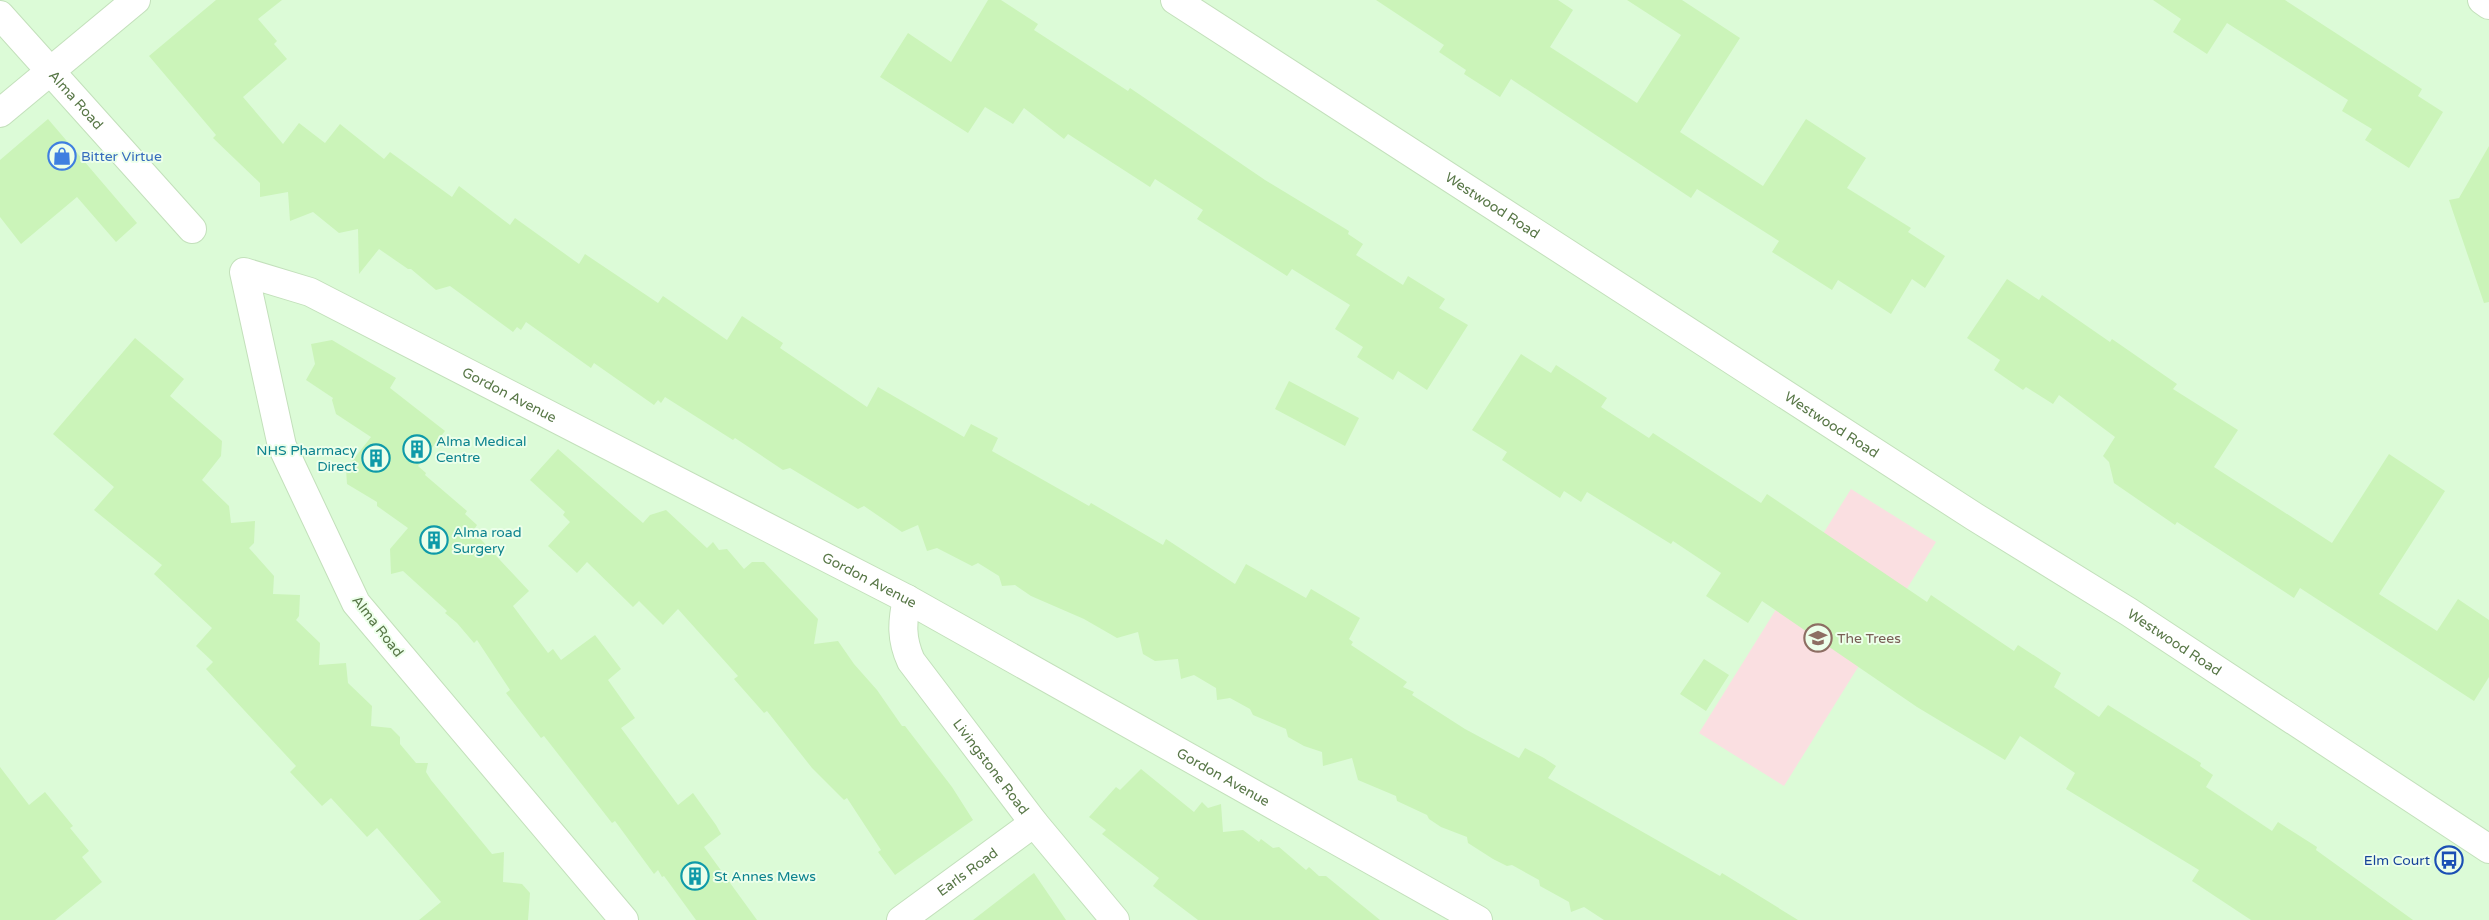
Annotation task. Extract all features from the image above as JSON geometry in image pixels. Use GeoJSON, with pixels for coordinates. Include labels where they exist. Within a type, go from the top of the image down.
{"type":"FeatureCollection","features":[{"type":"Feature","properties":{"kind":"street"},"geometry":{"type":"LineString","coordinates":[[0,113],[136,0]]}},
{"type":"Feature","properties":{"kind":"street","name":"Westwood Road"},"geometry":{"type":"LineString","coordinates":[[1175,0],[1975,517],[2129,612],[2489,849]]}},
{"type":"Feature","properties":{"kind":"street"},"geometry":{"type":"LineString","coordinates":[[2482,0],[2489,5]]}},
{"type":"Feature","properties":{"kind":"street","name":"Alma Road"},"geometry":{"type":"LineString","coordinates":[[0,15],[49,72],[192,229]]}},
{"type":"Feature","properties":{"kind":"street","name":"Alma Road"},"geometry":{"type":"LineString","coordinates":[[244,272],[282,446],[356,603],[624,920]]}},
{"type":"Feature","properties":{"kind":"street","name":"Gordon Avenue"},"geometry":{"type":"LineString","coordinates":[[244,272],[310,292],[906,599],[1478,920]]}},
{"type":"Feature","properties":{"kind":"street","name":"Livingstone Road"},"geometry":{"type":"LineString","coordinates":[[906,599],[902,622],[904,645],[911,661],[1034,823],[1115,920]]}},
{"type":"Feature","properties":{"kind":"street","name":"Earls Road"},"geometry":{"type":"LineString","coordinates":[[901,920],[1034,823]]}},
{"type":"Feature","properties":{"kind":"shaded area"},"geometry":{"type":"Polygon","coordinates":[[[0,0],[2489,0],[2489,920],[0,920],[0,0]]]}},
{"type":"Feature","properties":{"kind":"shaded area","name":"The Trees"},"geometry":{"type":"Polygon","coordinates":[[[1851,489],[1936,542],[1784,786],[1699,733],[1851,489]]]}},
{"type":"Feature","properties":{"kind":"building"},"geometry":{"type":"Polygon","coordinates":[[[216,0],[282,0],[258,19],[277,41],[274,44],[287,59],[243,97],[283,144],[299,123],[325,143],[340,124],[384,159],[390,152],[452,197],[459,186],[510,225],[515,218],[579,264],[585,254],[658,303],[663,296],[727,340],[742,316],[783,343],[780,348],[867,407],[878,387],[964,437],[971,424],[998,438],[992,451],[1089,506],[1091,503],[1163,545],[1166,539],[1235,584],[1246,564],[1306,598],[1311,589],[1360,618],[1349,639],[1353,642],[1351,645],[1407,682],[1403,687],[1414,692],[1412,695],[1465,729],[1519,758],[1525,748],[1544,758],[1556,766],[1548,778],[1720,876],[1722,873],[1798,920],[1604,920],[1584,907],[1571,912],[1569,902],[1540,886],[1539,880],[1512,865],[1507,866],[1493,859],[1468,843],[1467,837],[1441,827],[1429,819],[1427,815],[1397,801],[1396,796],[1358,780],[1352,758],[1323,766],[1322,752],[1304,746],[1288,737],[1286,729],[1253,715],[1250,709],[1230,698],[1217,700],[1216,688],[1194,675],[1181,679],[1178,659],[1155,661],[1143,654],[1138,632],[1117,638],[1084,619],[1031,596],[1015,585],[1002,586],[999,576],[978,563],[972,566],[937,548],[927,551],[918,525],[902,532],[864,506],[858,509],[790,468],[783,470],[735,438],[733,440],[665,397],[661,403],[658,400],[654,405],[594,363],[591,368],[526,322],[521,330],[517,327],[513,332],[450,286],[436,290],[411,269],[408,269],[379,249],[359,274],[358,229],[339,233],[313,212],[290,221],[288,192],[260,197],[260,183],[213,138],[216,135],[149,56],[216,0]]]}},
{"type":"Feature","properties":{"kind":"building"},"geometry":{"type":"Polygon","coordinates":[[[988,0],[1001,0],[1038,24],[1034,30],[1128,91],[1130,88],[1265,180],[1349,231],[1348,234],[1363,244],[1356,255],[1403,285],[1408,276],[1445,299],[1439,308],[1468,325],[1427,390],[1398,371],[1393,380],[1357,357],[1363,347],[1335,329],[1350,305],[1292,269],[1287,276],[1197,219],[1203,210],[1155,179],[1150,187],[1068,134],[1064,139],[1024,108],[1013,124],[985,107],[968,133],[880,77],[908,33],[951,62],[988,0]]]}},
{"type":"Feature","properties":{"kind":"building"},"geometry":{"type":"Polygon","coordinates":[[[1376,0],[1558,0],[1573,10],[1550,47],[1637,103],[1681,35],[1627,0],[1682,0],[1740,38],[1680,132],[1763,186],[1806,119],[1866,158],[1847,188],[1911,228],[1908,232],[1945,256],[1925,288],[1912,279],[1891,314],[1838,280],[1832,290],[1772,252],[1779,241],[1697,189],[1691,198],[1511,79],[1500,97],[1464,74],[1466,70],[1439,52],[1444,45],[1376,0]]]}},
{"type":"Feature","properties":{"kind":"building"},"geometry":{"type":"Polygon","coordinates":[[[2153,0],[2285,0],[2422,89],[2418,96],[2443,112],[2409,168],[2365,140],[2372,129],[2342,111],[2348,100],[2227,23],[2207,54],[2173,32],[2181,19],[2153,0]]]}},
{"type":"Feature","properties":{"kind":"building"},"geometry":{"type":"Polygon","coordinates":[[[48,119],[137,223],[116,242],[77,197],[21,244],[0,217],[0,160],[48,119]]]}},
{"type":"Feature","properties":{"kind":"building"},"geometry":{"type":"Polygon","coordinates":[[[2489,146],[2489,302],[2484,303],[2449,200],[2459,198],[2489,146]]]}},
{"type":"Feature","properties":{"kind":"building"},"geometry":{"type":"Polygon","coordinates":[[[2007,279],[2039,300],[2042,295],[2110,342],[2112,339],[2177,384],[2173,389],[2238,430],[2214,467],[2332,543],[2389,454],[2445,491],[2379,594],[2437,631],[2458,599],[2489,620],[2489,677],[2474,701],[2300,588],[2294,598],[2177,522],[2175,525],[2114,483],[2109,462],[2103,456],[2115,437],[2059,395],[2053,404],[2026,387],[2023,390],[1994,370],[2000,360],[1967,338],[2007,279]]]}},
{"type":"Feature","properties":{"kind":"building"},"geometry":{"type":"Polygon","coordinates":[[[135,338],[184,379],[170,396],[222,441],[221,456],[202,480],[229,506],[231,523],[255,521],[254,543],[249,548],[274,576],[273,594],[300,595],[299,616],[296,620],[320,643],[319,665],[346,663],[348,683],[372,706],[371,726],[391,728],[400,737],[400,744],[416,763],[428,763],[426,772],[431,780],[492,854],[504,852],[503,882],[522,884],[530,893],[528,920],[419,920],[441,902],[377,828],[367,837],[331,798],[322,806],[290,772],[296,766],[206,669],[213,662],[196,646],[212,628],[154,574],[162,565],[94,510],[114,487],[53,434],[135,338]]]}},
{"type":"Feature","properties":{"kind":"building"},"geometry":{"type":"Polygon","coordinates":[[[332,340],[396,378],[390,388],[445,431],[418,466],[426,473],[425,475],[467,511],[465,514],[477,525],[473,531],[529,591],[513,606],[548,653],[553,649],[561,660],[595,635],[621,669],[608,680],[635,718],[621,728],[678,805],[693,793],[716,825],[721,834],[704,847],[757,920],[696,920],[664,876],[662,877],[658,870],[654,874],[615,821],[612,823],[544,736],[541,738],[506,693],[510,690],[477,640],[474,643],[457,623],[445,613],[447,611],[403,571],[391,574],[390,549],[408,528],[377,506],[377,502],[347,484],[346,469],[371,437],[336,414],[333,398],[306,380],[315,364],[311,344],[332,340]]]}},
{"type":"Feature","properties":{"kind":"building"},"geometry":{"type":"Polygon","coordinates":[[[1521,354],[1551,373],[1556,365],[1607,398],[1601,407],[1649,438],[1653,433],[1761,503],[1767,494],[1927,602],[1931,595],[2014,651],[2018,645],[2061,673],[2054,687],[2099,717],[2108,705],[2201,763],[2200,766],[2213,775],[2206,787],[2272,831],[2278,822],[2317,847],[2316,850],[2413,920],[2251,920],[2192,881],[2199,870],[2066,789],[2075,773],[2020,736],[2005,760],[1917,707],[1762,601],[1748,623],[1706,596],[1721,573],[1673,541],[1671,544],[1587,492],[1581,502],[1564,491],[1560,498],[1502,460],[1507,452],[1472,430],[1521,354]]]}},
{"type":"Feature","properties":{"kind":"building"},"geometry":{"type":"Polygon","coordinates":[[[1289,381],[1359,418],[1345,446],[1275,409],[1289,381]]]}},
{"type":"Feature","properties":{"kind":"building"},"geometry":{"type":"Polygon","coordinates":[[[558,449],[643,523],[650,515],[666,510],[707,548],[713,542],[719,550],[727,549],[744,569],[752,562],[764,562],[818,619],[814,644],[838,641],[854,664],[877,690],[902,726],[905,726],[952,787],[973,820],[895,875],[878,852],[881,850],[847,798],[844,800],[812,768],[767,711],[764,713],[734,679],[738,676],[678,609],[663,625],[639,601],[633,607],[587,562],[577,573],[548,546],[570,522],[563,515],[565,512],[530,480],[558,449]]]}},
{"type":"Feature","properties":{"kind":"building"},"geometry":{"type":"Polygon","coordinates":[[[1704,659],[1729,675],[1706,711],[1680,694],[1704,659]]]}},
{"type":"Feature","properties":{"kind":"building"},"geometry":{"type":"Polygon","coordinates":[[[0,767],[29,805],[45,792],[73,826],[70,828],[89,851],[82,857],[102,882],[55,920],[0,920],[0,767]]]}},
{"type":"Feature","properties":{"kind":"building"},"geometry":{"type":"Polygon","coordinates":[[[1141,769],[1194,812],[1202,802],[1208,808],[1221,804],[1223,832],[1243,830],[1259,842],[1261,839],[1273,848],[1279,847],[1306,870],[1309,867],[1319,876],[1326,876],[1380,920],[1198,920],[1153,886],[1159,878],[1102,834],[1106,830],[1089,817],[1116,787],[1120,790],[1141,769]]]}},
{"type":"Feature","properties":{"kind":"building"},"geometry":{"type":"Polygon","coordinates":[[[1034,873],[1066,920],[973,920],[1034,873]]]}},
{"type":"Feature","properties":{"kind":"place","name":"Bitter Virtue"},"geometry":{"type":"Point","coordinates":[62,156]}},
{"type":"Feature","properties":{"kind":"place","name":"Alma Medical Centre"},"geometry":{"type":"Point","coordinates":[417,449]}},
{"type":"Feature","properties":{"kind":"place","name":"NHS Pharmacy Direct"},"geometry":{"type":"Point","coordinates":[376,458]}},
{"type":"Feature","properties":{"kind":"place","name":"Alma road Surgery"},"geometry":{"type":"Point","coordinates":[434,540]}},
{"type":"Feature","properties":{"kind":"place","name":"The Trees"},"geometry":{"type":"Point","coordinates":[1818,638]}},
{"type":"Feature","properties":{"kind":"place","name":"Elm Court"},"geometry":{"type":"Point","coordinates":[2449,860]}},
{"type":"Feature","properties":{"kind":"place","name":"St Annes Mews"},"geometry":{"type":"Point","coordinates":[695,876]}}]}
